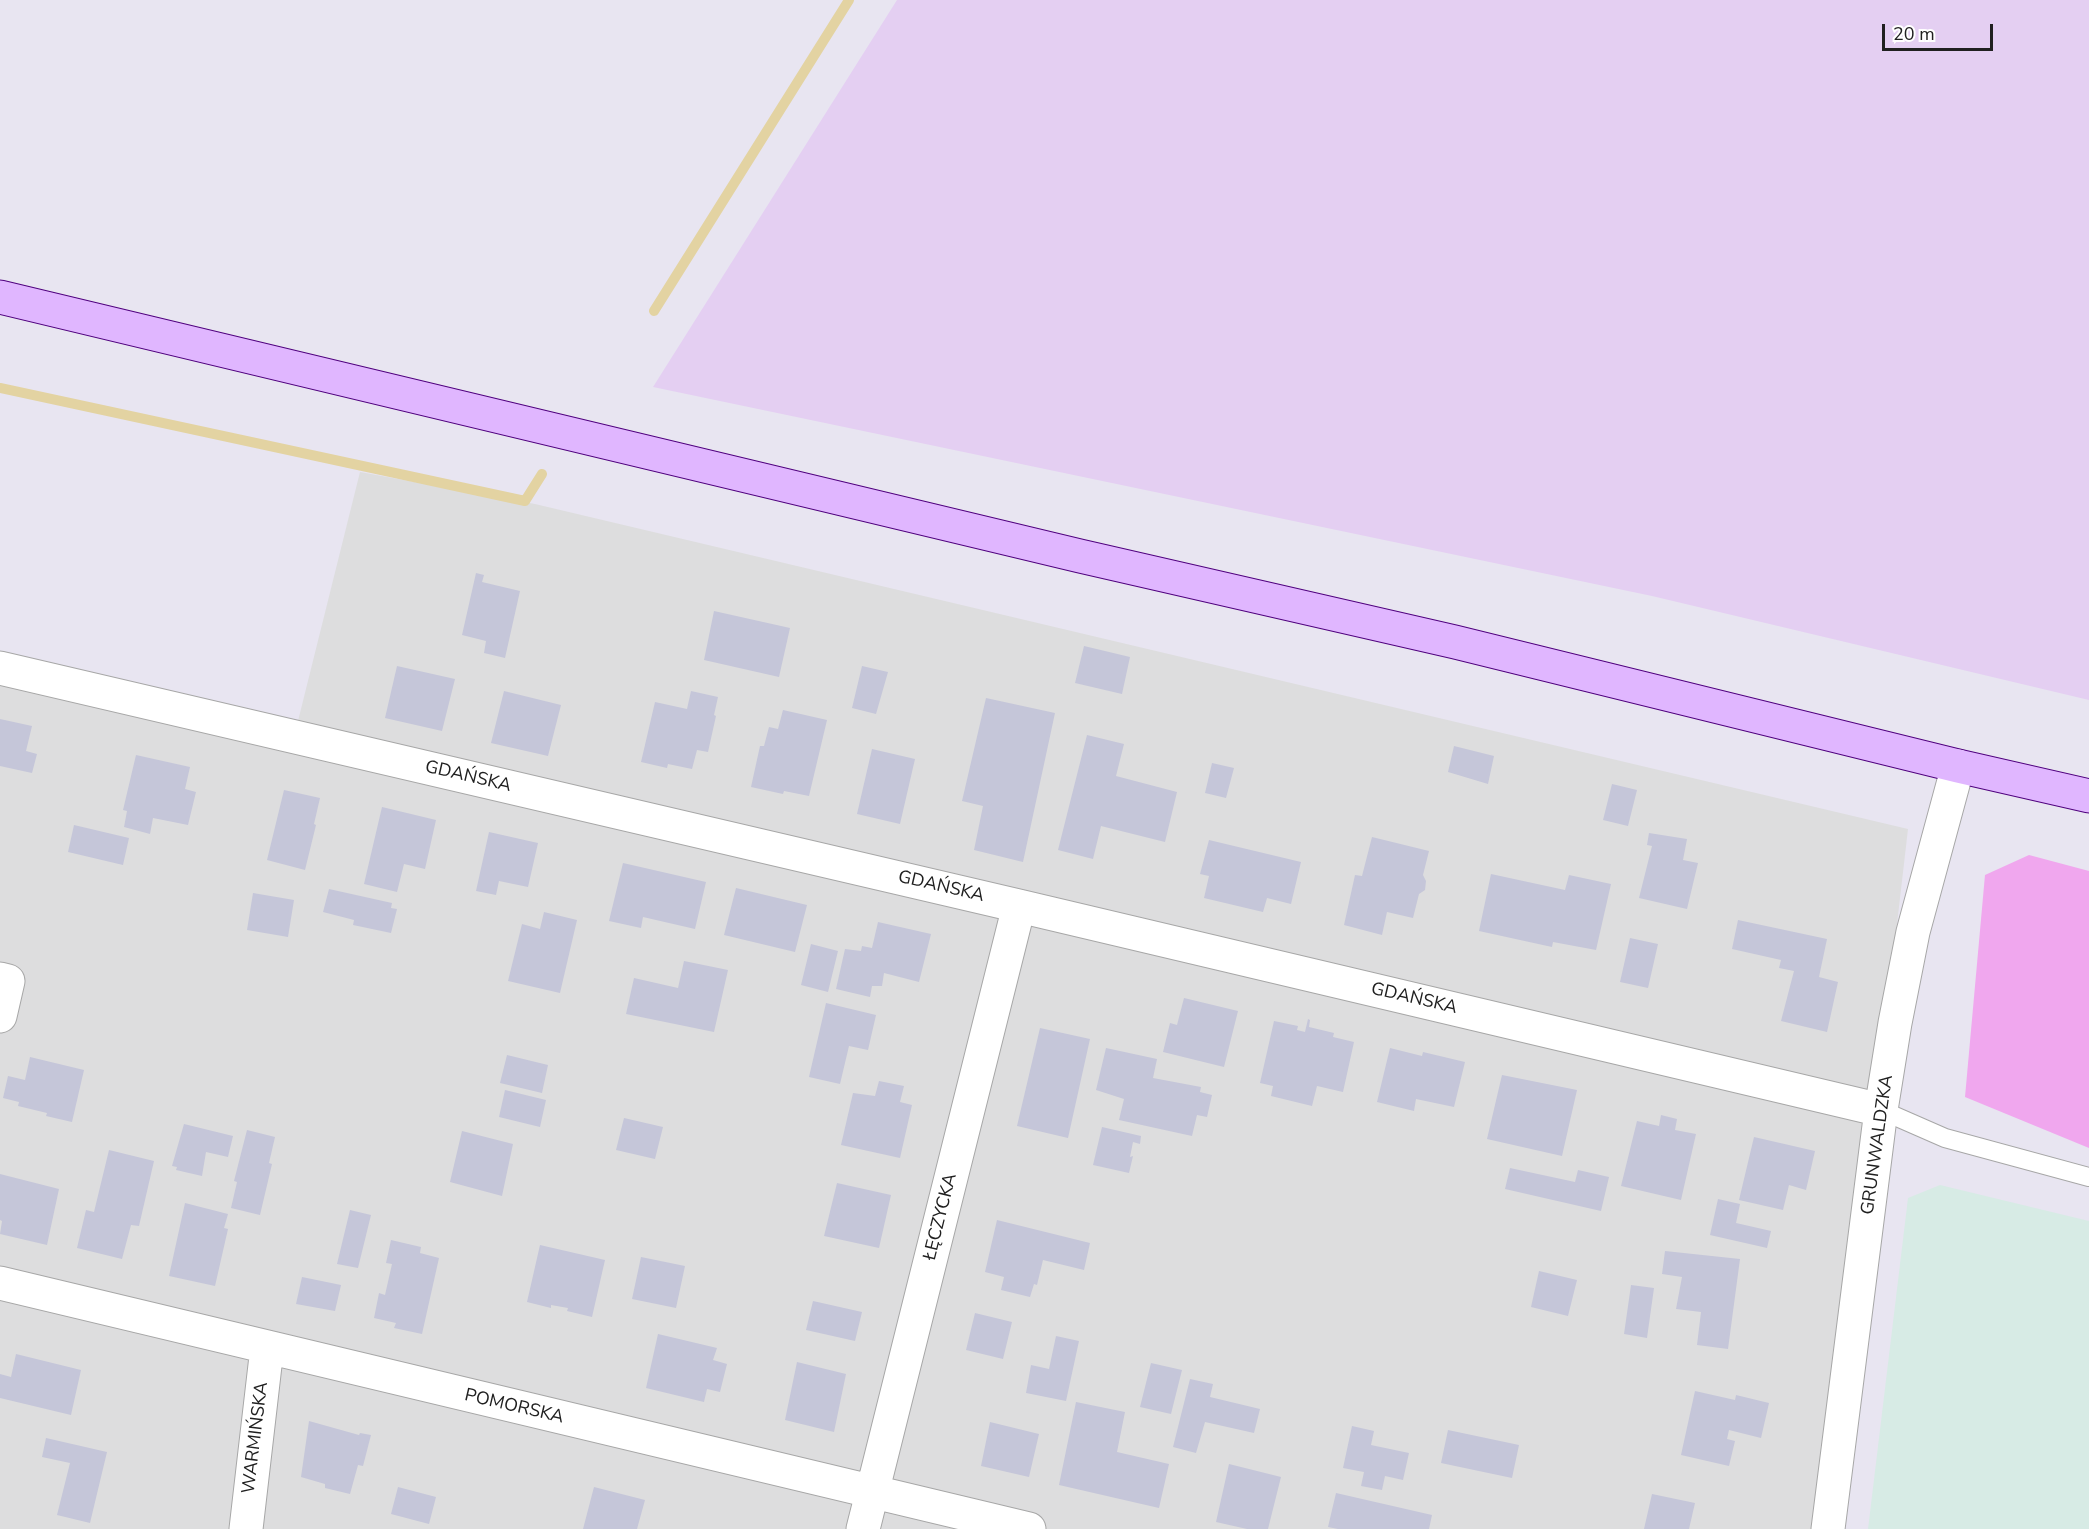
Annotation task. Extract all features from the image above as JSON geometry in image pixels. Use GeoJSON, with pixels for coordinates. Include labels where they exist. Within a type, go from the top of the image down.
{"type":"FeatureCollection","features":[{"type":"Feature","properties":{"kind":"street"},"geometry":{"type":"LineString","coordinates":[[0,297],[1080,556],[1455,642],[2089,796]]}},
{"type":"Feature","properties":{"kind":"street","name":"GDAŃSKA"},"geometry":{"type":"LineString","coordinates":[[0,668],[1881,1110]]}},
{"type":"Feature","properties":{"kind":"street","name":"GRUNWALDZKA"},"geometry":{"type":"LineString","coordinates":[[1828,1529],[1881,1110],[1912,932],[1958,766]]}},
{"type":"Feature","properties":{"kind":"street","name":"ŁĘCZYCKA"},"geometry":{"type":"LineString","coordinates":[[863,1529],[1019,906]]}},
{"type":"Feature","properties":{"kind":"street"},"geometry":{"type":"LineString","coordinates":[[0,979],[8,981],[0,1017]]}},
{"type":"Feature","properties":{"kind":"street","name":"POMORSKA"},"geometry":{"type":"LineString","coordinates":[[0,1284],[1029,1529]]}},
{"type":"Feature","properties":{"kind":"street","name":"WARMIŃSKA"},"geometry":{"type":"LineString","coordinates":[[246,1529],[267,1347]]}},
{"type":"Feature","properties":{"kind":"lane"},"geometry":{"type":"LineString","coordinates":[[1881,1110],[1945,1137],[2089,1177]]}},
{"type":"Feature","properties":{"kind":"shaded area"},"geometry":{"type":"Polygon","coordinates":[[[897,0],[2089,0],[2089,700],[1652,596],[653,387],[897,0]]]}},
{"type":"Feature","properties":{"kind":"shaded area"},"geometry":{"type":"Polygon","coordinates":[[[360,472],[535,504],[1908,829],[1880,1071],[1818,1529],[0,1529],[0,651],[298,721],[360,472]]]}},
{"type":"Feature","properties":{"kind":"shaded area"},"geometry":{"type":"Polygon","coordinates":[[[2029,855],[2089,871],[2089,1148],[1965,1097],[1985,875],[2029,855]]]}},
{"type":"Feature","properties":{"kind":"shaded area"},"geometry":{"type":"Polygon","coordinates":[[[1940,1185],[2089,1221],[2089,1529],[1868,1529],[1908,1198],[1940,1185]]]}},
{"type":"Feature","properties":{"kind":"building"},"geometry":{"type":"Polygon","coordinates":[[[476,573],[484,575],[482,582],[520,591],[505,658],[484,653],[486,641],[462,635],[476,573]]]}},
{"type":"Feature","properties":{"kind":"building"},"geometry":{"type":"Polygon","coordinates":[[[714,611],[790,628],[779,677],[704,660],[714,611]]]}},
{"type":"Feature","properties":{"kind":"building"},"geometry":{"type":"Polygon","coordinates":[[[1084,646],[1130,657],[1122,694],[1075,683],[1084,646]]]}},
{"type":"Feature","properties":{"kind":"building"},"geometry":{"type":"Polygon","coordinates":[[[397,666],[455,679],[442,731],[385,718],[397,666]]]}},
{"type":"Feature","properties":{"kind":"building"},"geometry":{"type":"Polygon","coordinates":[[[862,666],[888,672],[876,714],[852,708],[862,666]]]}},
{"type":"Feature","properties":{"kind":"building"},"geometry":{"type":"Polygon","coordinates":[[[504,691],[561,705],[548,756],[491,743],[504,691]]]}},
{"type":"Feature","properties":{"kind":"building"},"geometry":{"type":"Polygon","coordinates":[[[691,691],[718,697],[708,752],[697,750],[692,769],[668,764],[667,768],[641,762],[655,702],[687,709],[691,691]]]}},
{"type":"Feature","properties":{"kind":"building"},"geometry":{"type":"Polygon","coordinates":[[[986,698],[1055,713],[1023,862],[974,850],[983,806],[962,801],[986,698]]]}},
{"type":"Feature","properties":{"kind":"building"},"geometry":{"type":"Polygon","coordinates":[[[783,710],[827,720],[809,796],[784,791],[783,794],[751,787],[760,746],[764,746],[769,727],[778,729],[783,710]]]}},
{"type":"Feature","properties":{"kind":"building"},"geometry":{"type":"Polygon","coordinates":[[[0,719],[32,726],[26,751],[37,754],[32,773],[0,766],[0,719]]]}},
{"type":"Feature","properties":{"kind":"building"},"geometry":{"type":"Polygon","coordinates":[[[1087,735],[1124,744],[1116,776],[1177,792],[1165,842],[1101,826],[1093,859],[1058,850],[1087,735]]]}},
{"type":"Feature","properties":{"kind":"building"},"geometry":{"type":"Polygon","coordinates":[[[1454,746],[1494,756],[1488,784],[1448,772],[1454,746]]]}},
{"type":"Feature","properties":{"kind":"building"},"geometry":{"type":"Polygon","coordinates":[[[872,749],[915,759],[900,824],[857,814],[872,749]]]}},
{"type":"Feature","properties":{"kind":"building"},"geometry":{"type":"Polygon","coordinates":[[[136,755],[190,767],[185,789],[196,792],[188,825],[153,818],[150,834],[124,827],[127,811],[123,810],[136,755]]]}},
{"type":"Feature","properties":{"kind":"building"},"geometry":{"type":"Polygon","coordinates":[[[1212,763],[1234,768],[1226,798],[1205,793],[1212,763]]]}},
{"type":"Feature","properties":{"kind":"building"},"geometry":{"type":"Polygon","coordinates":[[[1612,784],[1637,790],[1628,826],[1603,820],[1612,784]]]}},
{"type":"Feature","properties":{"kind":"building"},"geometry":{"type":"Polygon","coordinates":[[[284,790],[320,798],[305,870],[267,860],[284,790]]]}},
{"type":"Feature","properties":{"kind":"building"},"geometry":{"type":"Polygon","coordinates":[[[382,807],[436,820],[425,869],[404,864],[397,892],[364,884],[382,807]]]}},
{"type":"Feature","properties":{"kind":"building"},"geometry":{"type":"Polygon","coordinates":[[[74,825],[129,838],[123,865],[68,852],[74,825]]]}},
{"type":"Feature","properties":{"kind":"building"},"geometry":{"type":"Polygon","coordinates":[[[489,832],[538,843],[528,887],[499,881],[496,895],[476,891],[489,832]]]}},
{"type":"Feature","properties":{"kind":"building"},"geometry":{"type":"Polygon","coordinates":[[[1649,833],[1687,839],[1683,860],[1698,863],[1687,909],[1639,898],[1652,846],[1647,845],[1649,833]]]}},
{"type":"Feature","properties":{"kind":"building"},"geometry":{"type":"Polygon","coordinates":[[[1372,837],[1429,851],[1423,875],[1426,881],[1425,890],[1419,894],[1413,918],[1387,912],[1382,935],[1344,925],[1355,875],[1362,876],[1372,837]]]}},
{"type":"Feature","properties":{"kind":"building"},"geometry":{"type":"Polygon","coordinates":[[[1209,840],[1301,862],[1291,904],[1267,898],[1263,912],[1204,898],[1209,876],[1200,874],[1209,840]]]}},
{"type":"Feature","properties":{"kind":"building"},"geometry":{"type":"Polygon","coordinates":[[[623,863],[706,882],[695,929],[643,917],[641,928],[609,921],[623,863]]]}},
{"type":"Feature","properties":{"kind":"building"},"geometry":{"type":"Polygon","coordinates":[[[1491,874],[1565,890],[1569,875],[1611,884],[1596,950],[1553,942],[1552,947],[1479,931],[1491,874]]]}},
{"type":"Feature","properties":{"kind":"building"},"geometry":{"type":"Polygon","coordinates":[[[736,888],[807,905],[795,952],[724,935],[736,888]]]}},
{"type":"Feature","properties":{"kind":"building"},"geometry":{"type":"Polygon","coordinates":[[[329,889],[392,903],[391,908],[397,909],[391,933],[353,925],[354,920],[323,912],[329,889]]]}},
{"type":"Feature","properties":{"kind":"building"},"geometry":{"type":"Polygon","coordinates":[[[253,893],[294,900],[288,937],[247,930],[253,893]]]}},
{"type":"Feature","properties":{"kind":"building"},"geometry":{"type":"Polygon","coordinates":[[[544,912],[577,920],[560,993],[508,981],[522,924],[540,929],[544,912]]]}},
{"type":"Feature","properties":{"kind":"building"},"geometry":{"type":"Polygon","coordinates":[[[1738,920],[1827,939],[1819,977],[1838,982],[1827,1032],[1781,1021],[1794,971],[1779,968],[1781,960],[1732,949],[1738,920]]]}},
{"type":"Feature","properties":{"kind":"building"},"geometry":{"type":"Polygon","coordinates":[[[878,922],[931,934],[919,982],[884,973],[882,986],[872,986],[870,997],[836,989],[845,949],[861,951],[862,946],[872,948],[878,922]]]}},
{"type":"Feature","properties":{"kind":"building"},"geometry":{"type":"Polygon","coordinates":[[[1630,938],[1658,944],[1648,988],[1620,982],[1630,938]]]}},
{"type":"Feature","properties":{"kind":"building"},"geometry":{"type":"Polygon","coordinates":[[[811,944],[838,951],[828,992],[801,985],[811,944]]]}},
{"type":"Feature","properties":{"kind":"building"},"geometry":{"type":"Polygon","coordinates":[[[684,961],[728,970],[714,1032],[626,1014],[634,978],[678,988],[684,961]]]}},
{"type":"Feature","properties":{"kind":"building"},"geometry":{"type":"Polygon","coordinates":[[[1184,998],[1238,1011],[1224,1067],[1163,1052],[1170,1023],[1177,1025],[1184,998]]]}},
{"type":"Feature","properties":{"kind":"building"},"geometry":{"type":"Polygon","coordinates":[[[826,1003],[876,1015],[868,1050],[849,1046],[840,1084],[809,1077],[826,1003]]]}},
{"type":"Feature","properties":{"kind":"building"},"geometry":{"type":"Polygon","coordinates":[[[1308,1019],[1310,1020],[1309,1027],[1334,1033],[1333,1037],[1354,1042],[1343,1092],[1317,1086],[1312,1106],[1271,1096],[1273,1086],[1260,1083],[1274,1021],[1298,1026],[1297,1030],[1305,1032],[1308,1019]]]}},
{"type":"Feature","properties":{"kind":"building"},"geometry":{"type":"Polygon","coordinates":[[[1040,1028],[1090,1039],[1068,1138],[1017,1126],[1040,1028]]]}},
{"type":"Feature","properties":{"kind":"building"},"geometry":{"type":"Polygon","coordinates":[[[1106,1048],[1157,1059],[1153,1078],[1201,1087],[1200,1092],[1212,1095],[1207,1117],[1197,1115],[1192,1136],[1119,1120],[1124,1099],[1096,1090],[1106,1048]]]}},
{"type":"Feature","properties":{"kind":"building"},"geometry":{"type":"Polygon","coordinates":[[[1390,1048],[1422,1056],[1423,1052],[1465,1062],[1454,1107],[1416,1099],[1414,1111],[1377,1102],[1390,1048]]]}},
{"type":"Feature","properties":{"kind":"building"},"geometry":{"type":"Polygon","coordinates":[[[507,1055],[548,1065],[542,1093],[500,1083],[507,1055]]]}},
{"type":"Feature","properties":{"kind":"building"},"geometry":{"type":"Polygon","coordinates":[[[30,1057],[84,1070],[72,1122],[46,1116],[47,1113],[18,1106],[19,1102],[3,1098],[8,1076],[25,1080],[30,1057]]]}},
{"type":"Feature","properties":{"kind":"building"},"geometry":{"type":"Polygon","coordinates":[[[1502,1075],[1577,1090],[1562,1156],[1487,1139],[1502,1075]]]}},
{"type":"Feature","properties":{"kind":"building"},"geometry":{"type":"Polygon","coordinates":[[[879,1081],[904,1086],[900,1102],[912,1105],[900,1158],[841,1145],[853,1093],[875,1096],[879,1081]]]}},
{"type":"Feature","properties":{"kind":"building"},"geometry":{"type":"Polygon","coordinates":[[[505,1090],[546,1100],[540,1127],[499,1117],[505,1090]]]}},
{"type":"Feature","properties":{"kind":"building"},"geometry":{"type":"Polygon","coordinates":[[[1661,1115],[1677,1119],[1675,1130],[1696,1134],[1681,1200],[1621,1186],[1637,1121],[1659,1126],[1661,1115]]]}},
{"type":"Feature","properties":{"kind":"building"},"geometry":{"type":"Polygon","coordinates":[[[624,1118],[663,1127],[655,1159],[616,1150],[624,1118]]]}},
{"type":"Feature","properties":{"kind":"building"},"geometry":{"type":"Polygon","coordinates":[[[184,1124],[233,1136],[228,1157],[206,1152],[202,1176],[176,1170],[177,1167],[172,1166],[184,1124]]]}},
{"type":"Feature","properties":{"kind":"building"},"geometry":{"type":"Polygon","coordinates":[[[1102,1127],[1141,1136],[1140,1144],[1133,1142],[1129,1173],[1093,1165],[1102,1127]]]}},
{"type":"Feature","properties":{"kind":"building"},"geometry":{"type":"Polygon","coordinates":[[[247,1130],[275,1137],[269,1163],[272,1164],[260,1215],[231,1208],[237,1182],[234,1181],[247,1130]]]}},
{"type":"Feature","properties":{"kind":"building"},"geometry":{"type":"Polygon","coordinates":[[[462,1131],[513,1144],[502,1196],[450,1182],[462,1131]]]}},
{"type":"Feature","properties":{"kind":"building"},"geometry":{"type":"Polygon","coordinates":[[[1754,1137],[1815,1151],[1806,1190],[1789,1185],[1783,1210],[1739,1200],[1754,1137]]]}},
{"type":"Feature","properties":{"kind":"building"},"geometry":{"type":"Polygon","coordinates":[[[109,1150],[154,1161],[139,1226],[131,1225],[122,1259],[77,1248],[86,1210],[94,1212],[109,1150]]]}},
{"type":"Feature","properties":{"kind":"building"},"geometry":{"type":"Polygon","coordinates":[[[1510,1168],[1575,1182],[1578,1170],[1609,1177],[1601,1211],[1505,1189],[1510,1168]]]}},
{"type":"Feature","properties":{"kind":"building"},"geometry":{"type":"Polygon","coordinates":[[[0,1174],[59,1189],[47,1245],[0,1234],[2,1221],[0,1220],[0,1174]]]}},
{"type":"Feature","properties":{"kind":"building"},"geometry":{"type":"Polygon","coordinates":[[[837,1183],[891,1195],[879,1248],[824,1236],[837,1183]]]}},
{"type":"Feature","properties":{"kind":"building"},"geometry":{"type":"Polygon","coordinates":[[[1718,1199],[1740,1204],[1736,1223],[1771,1231],[1767,1248],[1710,1235],[1718,1199]]]}},
{"type":"Feature","properties":{"kind":"building"},"geometry":{"type":"Polygon","coordinates":[[[185,1203],[228,1214],[224,1228],[228,1229],[215,1286],[169,1276],[185,1203]]]}},
{"type":"Feature","properties":{"kind":"building"},"geometry":{"type":"Polygon","coordinates":[[[350,1210],[371,1215],[358,1268],[337,1264],[350,1210]]]}},
{"type":"Feature","properties":{"kind":"building"},"geometry":{"type":"Polygon","coordinates":[[[997,1220],[1090,1243],[1084,1270],[1043,1260],[1037,1285],[1034,1284],[1030,1297],[1001,1290],[1004,1277],[985,1272],[997,1220]]]}},
{"type":"Feature","properties":{"kind":"building"},"geometry":{"type":"Polygon","coordinates":[[[391,1240],[421,1247],[420,1253],[439,1258],[422,1334],[394,1328],[396,1323],[374,1318],[379,1293],[385,1295],[392,1264],[386,1263],[391,1240]]]}},
{"type":"Feature","properties":{"kind":"building"},"geometry":{"type":"Polygon","coordinates":[[[540,1245],[605,1260],[592,1317],[567,1311],[568,1308],[551,1305],[551,1308],[527,1302],[540,1245]]]}},
{"type":"Feature","properties":{"kind":"building"},"geometry":{"type":"Polygon","coordinates":[[[1665,1251],[1740,1259],[1728,1349],[1697,1345],[1701,1312],[1676,1309],[1682,1277],[1662,1274],[1665,1251]]]}},
{"type":"Feature","properties":{"kind":"building"},"geometry":{"type":"Polygon","coordinates":[[[641,1257],[685,1266],[676,1308],[632,1299],[641,1257]]]}},
{"type":"Feature","properties":{"kind":"building"},"geometry":{"type":"Polygon","coordinates":[[[1539,1271],[1577,1280],[1568,1316],[1531,1307],[1539,1271]]]}},
{"type":"Feature","properties":{"kind":"building"},"geometry":{"type":"Polygon","coordinates":[[[302,1277],[341,1285],[335,1311],[296,1304],[302,1277]]]}},
{"type":"Feature","properties":{"kind":"building"},"geometry":{"type":"Polygon","coordinates":[[[1631,1285],[1654,1288],[1647,1338],[1624,1334],[1631,1285]]]}},
{"type":"Feature","properties":{"kind":"building"},"geometry":{"type":"Polygon","coordinates":[[[813,1301],[862,1312],[855,1341],[806,1330],[813,1301]]]}},
{"type":"Feature","properties":{"kind":"building"},"geometry":{"type":"Polygon","coordinates":[[[975,1313],[1012,1322],[1003,1359],[966,1350],[975,1313]]]}},
{"type":"Feature","properties":{"kind":"building"},"geometry":{"type":"Polygon","coordinates":[[[658,1334],[717,1348],[713,1360],[727,1364],[720,1392],[707,1389],[704,1402],[646,1388],[658,1334]]]}},
{"type":"Feature","properties":{"kind":"building"},"geometry":{"type":"Polygon","coordinates":[[[1056,1336],[1079,1341],[1066,1401],[1026,1393],[1031,1365],[1049,1369],[1056,1336]]]}},
{"type":"Feature","properties":{"kind":"building"},"geometry":{"type":"Polygon","coordinates":[[[16,1354],[81,1370],[71,1415],[0,1398],[0,1374],[11,1377],[16,1354]]]}},
{"type":"Feature","properties":{"kind":"building"},"geometry":{"type":"Polygon","coordinates":[[[797,1362],[846,1374],[834,1432],[785,1420],[797,1362]]]}},
{"type":"Feature","properties":{"kind":"building"},"geometry":{"type":"Polygon","coordinates":[[[1151,1363],[1182,1370],[1171,1414],[1140,1407],[1151,1363]]]}},
{"type":"Feature","properties":{"kind":"building"},"geometry":{"type":"Polygon","coordinates":[[[1190,1379],[1213,1384],[1210,1397],[1260,1409],[1254,1433],[1205,1422],[1196,1453],[1173,1447],[1190,1379]]]}},
{"type":"Feature","properties":{"kind":"building"},"geometry":{"type":"Polygon","coordinates":[[[1695,1391],[1735,1400],[1736,1395],[1769,1403],[1761,1438],[1729,1430],[1727,1439],[1735,1441],[1729,1466],[1681,1455],[1695,1391]]]}},
{"type":"Feature","properties":{"kind":"building"},"geometry":{"type":"Polygon","coordinates":[[[1076,1402],[1125,1412],[1117,1452],[1169,1464],[1159,1508],[1059,1485],[1076,1402]]]}},
{"type":"Feature","properties":{"kind":"building"},"geometry":{"type":"Polygon","coordinates":[[[309,1421],[359,1435],[360,1433],[371,1435],[363,1466],[358,1465],[350,1494],[325,1488],[325,1484],[301,1477],[309,1421]]]}},
{"type":"Feature","properties":{"kind":"building"},"geometry":{"type":"Polygon","coordinates":[[[990,1422],[1039,1434],[1029,1477],[981,1466],[990,1422]]]}},
{"type":"Feature","properties":{"kind":"building"},"geometry":{"type":"Polygon","coordinates":[[[1352,1426],[1374,1431],[1371,1445],[1409,1453],[1403,1480],[1385,1476],[1382,1490],[1361,1486],[1364,1472],[1343,1468],[1352,1426]]]}},
{"type":"Feature","properties":{"kind":"building"},"geometry":{"type":"Polygon","coordinates":[[[1448,1430],[1519,1445],[1512,1478],[1441,1463],[1448,1430]]]}},
{"type":"Feature","properties":{"kind":"building"},"geometry":{"type":"Polygon","coordinates":[[[46,1438],[107,1452],[90,1523],[57,1515],[70,1463],[42,1457],[46,1438]]]}},
{"type":"Feature","properties":{"kind":"building"},"geometry":{"type":"Polygon","coordinates":[[[1229,1464],[1281,1477],[1268,1529],[1247,1529],[1216,1522],[1229,1464]]]}},
{"type":"Feature","properties":{"kind":"building"},"geometry":{"type":"Polygon","coordinates":[[[398,1487],[436,1497],[429,1524],[391,1514],[398,1487]]]}},
{"type":"Feature","properties":{"kind":"building"},"geometry":{"type":"Polygon","coordinates":[[[594,1487],[645,1500],[637,1529],[583,1529],[594,1487]]]}},
{"type":"Feature","properties":{"kind":"building"},"geometry":{"type":"Polygon","coordinates":[[[1336,1493],[1432,1515],[1429,1529],[1338,1529],[1328,1527],[1336,1493]]]}},
{"type":"Feature","properties":{"kind":"building"},"geometry":{"type":"Polygon","coordinates":[[[1652,1494],[1695,1503],[1689,1529],[1644,1529],[1652,1494]]]}},
{"type":"Feature","properties":{"kind":"waterway"},"geometry":{"type":"LineString","coordinates":[[654,311],[849,0]]}},
{"type":"Feature","properties":{"kind":"waterway"},"geometry":{"type":"LineString","coordinates":[[0,388],[525,501],[542,474]]}}]}
